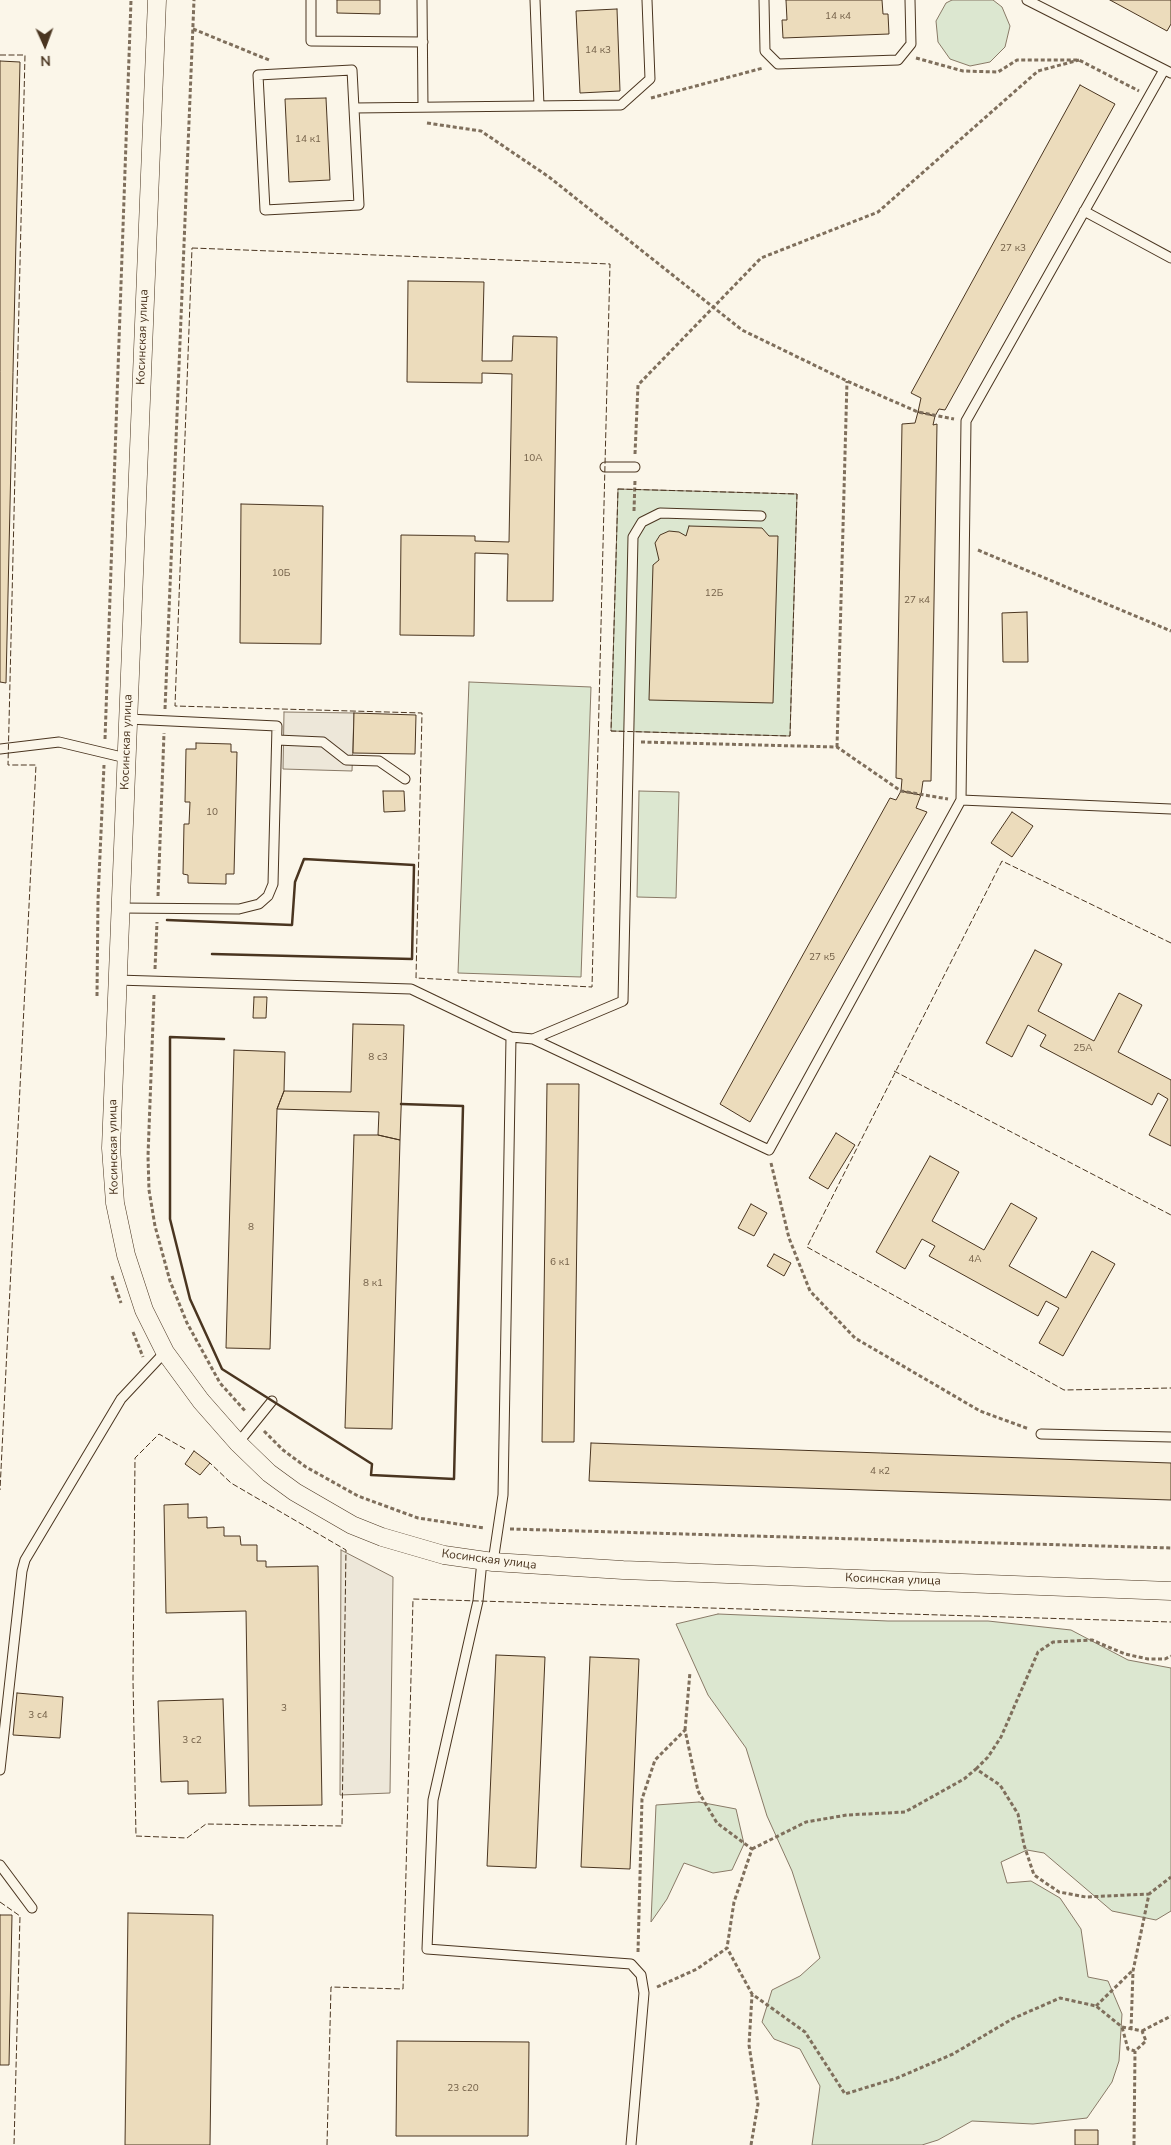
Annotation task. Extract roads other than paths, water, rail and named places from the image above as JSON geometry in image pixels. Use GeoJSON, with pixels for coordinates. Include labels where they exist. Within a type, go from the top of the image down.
{"type":"FeatureCollection","features":[{"type":"Feature","properties":{"kind":"street","name":"Косинская улица"},"geometry":{"type":"LineString","coordinates":[[157,0],[111,1148],[115,1203],[135,1286],[165,1352],[201,1401],[238,1443],[269,1473],[295,1492],[352,1525],[418,1549],[488,1562],[623,1570],[1171,1590]]}},
{"type":"Feature","properties":{"kind":"lane"},"geometry":{"type":"LineString","coordinates":[[311,0],[311,41],[423,42]]}},
{"type":"Feature","properties":{"kind":"lane"},"geometry":{"type":"LineString","coordinates":[[422,0],[423,107]]}},
{"type":"Feature","properties":{"kind":"lane"},"geometry":{"type":"LineString","coordinates":[[535,0],[539,106]]}},
{"type":"Feature","properties":{"kind":"lane"},"geometry":{"type":"LineString","coordinates":[[354,108],[621,105],[650,79],[647,0]]}},
{"type":"Feature","properties":{"kind":"lane"},"geometry":{"type":"LineString","coordinates":[[764,0],[765,51],[778,64],[898,60],[911,44],[910,0]]}},
{"type":"Feature","properties":{"kind":"lane"},"geometry":{"type":"LineString","coordinates":[[117,980],[155,983],[412,989],[511,1037],[533,1039],[769,1150],[961,800],[966,545],[966,422],[1149,97],[1168,72],[1027,0]]}},
{"type":"Feature","properties":{"kind":"lane"},"geometry":{"type":"LineString","coordinates":[[352,70],[354,108],[359,205],[266,210],[258,75],[352,70]]}},
{"type":"Feature","properties":{"kind":"lane"},"geometry":{"type":"LineString","coordinates":[[1084,211],[1171,258]]}},
{"type":"Feature","properties":{"kind":"lane"},"geometry":{"type":"LineString","coordinates":[[605,467],[635,467]]}},
{"type":"Feature","properties":{"kind":"lane"},"geometry":{"type":"LineString","coordinates":[[533,1039],[624,1000],[633,537],[642,522],[660,513],[762,516]]}},
{"type":"Feature","properties":{"kind":"lane"},"geometry":{"type":"LineString","coordinates":[[120,908],[239,909],[259,904],[268,896],[273,884],[277,726],[128,719]]}},
{"type":"Feature","properties":{"kind":"lane"},"geometry":{"type":"LineString","coordinates":[[277,740],[323,742],[346,760],[378,761],[405,779]]}},
{"type":"Feature","properties":{"kind":"lane"},"geometry":{"type":"LineString","coordinates":[[0,749],[59,742],[126,758]]}},
{"type":"Feature","properties":{"kind":"lane"},"geometry":{"type":"LineString","coordinates":[[961,800],[1171,809]]}},
{"type":"Feature","properties":{"kind":"lane"},"geometry":{"type":"LineString","coordinates":[[511,1037],[503,1495],[498,1529],[478,1601],[433,1800],[427,1949],[612,1961],[630,1964],[642,1975],[644,1993],[631,2145]]}},
{"type":"Feature","properties":{"kind":"lane"},"geometry":{"type":"LineString","coordinates":[[0,1770],[22,1571],[25,1560],[122,1399],[165,1352]]}},
{"type":"Feature","properties":{"kind":"lane"},"geometry":{"type":"LineString","coordinates":[[238,1443],[272,1401]]}},
{"type":"Feature","properties":{"kind":"lane"},"geometry":{"type":"LineString","coordinates":[[1041,1434],[1171,1437]]}},
{"type":"Feature","properties":{"kind":"lane"},"geometry":{"type":"LineString","coordinates":[[0,1865],[32,1908]]}}]}
